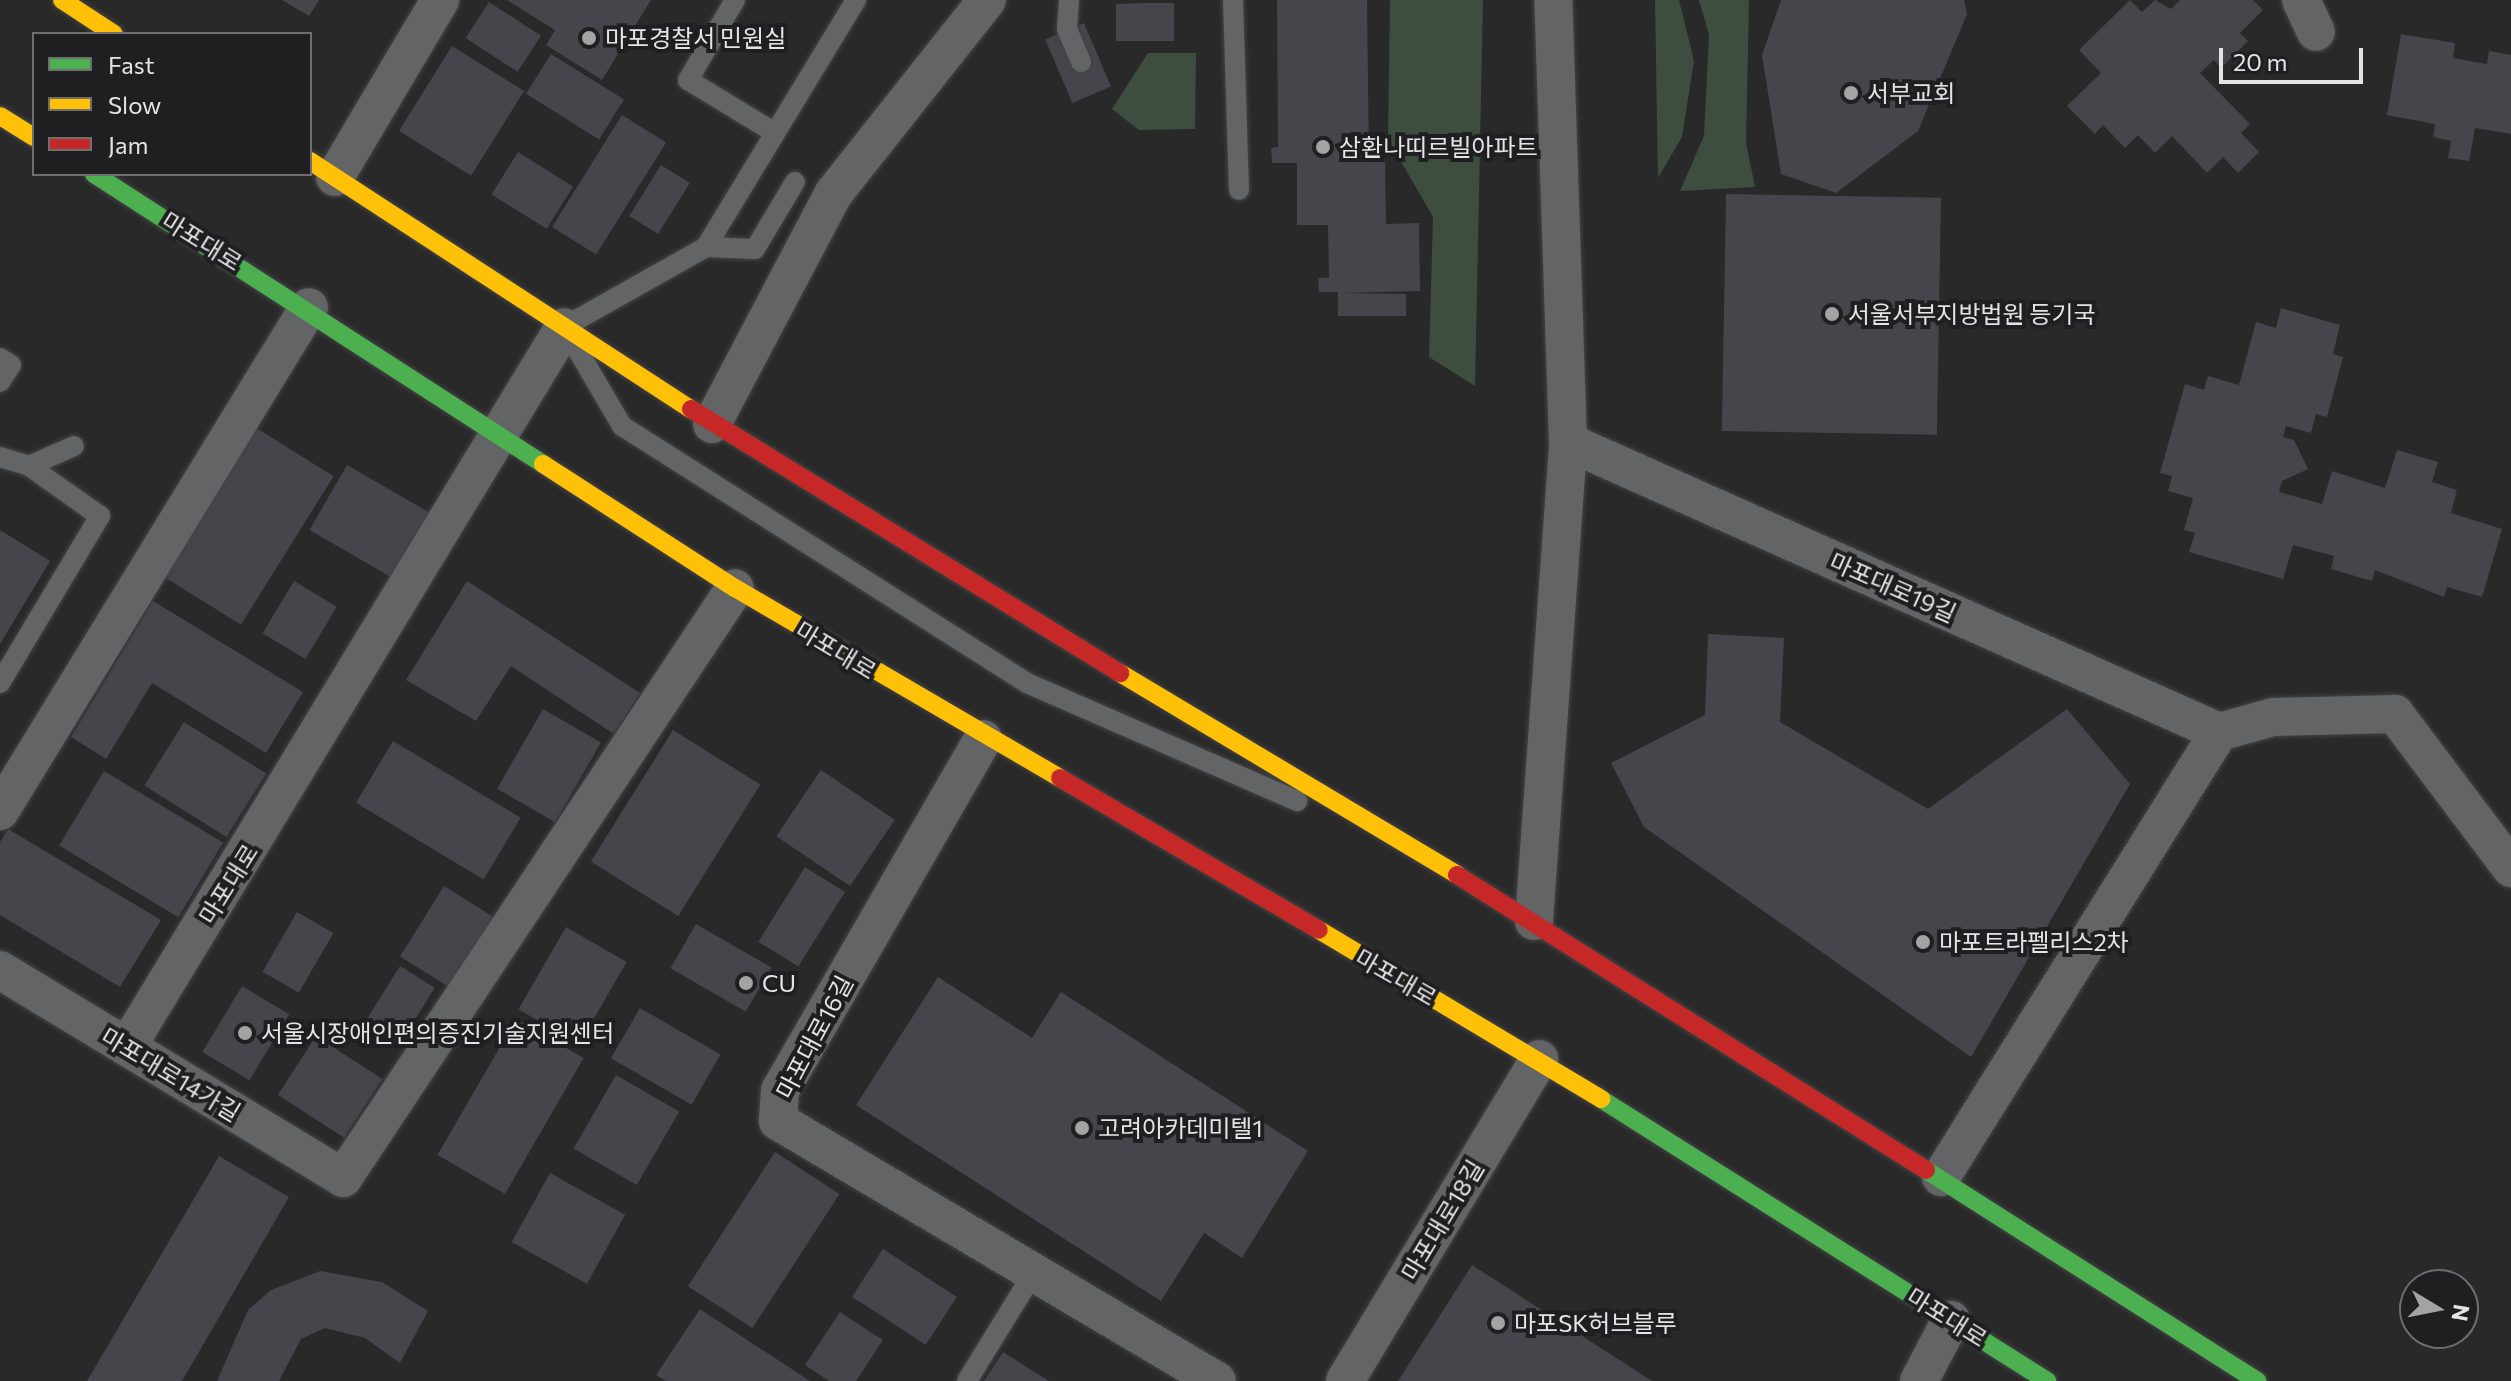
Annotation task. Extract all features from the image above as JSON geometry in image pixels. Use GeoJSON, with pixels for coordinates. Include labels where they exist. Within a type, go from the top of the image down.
{"type":"FeatureCollection","features":[{"type":"Feature","properties":{"kind":"main road"},"geometry":{"type":"LineString","coordinates":[[62,0],[111,32]]}},
{"type":"Feature","properties":{"kind":"main road"},"geometry":{"type":"LineString","coordinates":[[0,116],[32,136]]}},
{"type":"Feature","properties":{"kind":"main road"},"geometry":{"type":"LineString","coordinates":[[322,169],[712,424],[1534,921],[1941,1177],[2257,1381]]}},
{"type":"Feature","properties":{"kind":"main road","name":"마포대로"},"geometry":{"type":"LineString","coordinates":[[97,176],[309,307],[735,588],[983,739],[1539,1059],[2047,1381]]}},
{"type":"Feature","properties":{"kind":"street"},"geometry":{"type":"LineString","coordinates":[[322,169],[440,0]]}},
{"type":"Feature","properties":{"kind":"street"},"geometry":{"type":"LineString","coordinates":[[712,424],[834,193],[987,0]]}},
{"type":"Feature","properties":{"kind":"street"},"geometry":{"type":"LineString","coordinates":[[1534,921],[1568,442],[1553,0]]}},
{"type":"Feature","properties":{"kind":"street"},"geometry":{"type":"LineString","coordinates":[[0,811],[309,307]]}},
{"type":"Feature","properties":{"kind":"street","name":"마포대로"},"geometry":{"type":"LineString","coordinates":[[127,1047],[505,434],[564,327]]}},
{"type":"Feature","properties":{"kind":"street","name":"마포대로19길"},"geometry":{"type":"LineString","coordinates":[[1568,442],[2219,732]]}},
{"type":"Feature","properties":{"kind":"street","name":"마포대로14가길"},"geometry":{"type":"LineString","coordinates":[[0,970],[343,1178],[735,588]]}},
{"type":"Feature","properties":{"kind":"street"},"geometry":{"type":"LineString","coordinates":[[1941,1177],[2219,732],[2273,717],[2395,714],[2511,868]]}},
{"type":"Feature","properties":{"kind":"street","name":"마포대로16길"},"geometry":{"type":"LineString","coordinates":[[983,739],[780,1091],[778,1121],[1031,1277]]}},
{"type":"Feature","properties":{"kind":"street","name":"마포대로18길"},"geometry":{"type":"LineString","coordinates":[[1345,1381],[1539,1059]]}},
{"type":"Feature","properties":{"kind":"street"},"geometry":{"type":"LineString","coordinates":[[1031,1277],[1217,1381]]}},
{"type":"Feature","properties":{"kind":"street"},"geometry":{"type":"LineString","coordinates":[[1919,1381],[1951,1320]]}},
{"type":"Feature","properties":{"kind":"lane"},"geometry":{"type":"LineString","coordinates":[[735,0],[688,80],[775,133]]}},
{"type":"Feature","properties":{"kind":"lane"},"geometry":{"type":"LineString","coordinates":[[856,0],[706,247],[564,327],[622,426],[1027,683],[1433,861]]}},
{"type":"Feature","properties":{"kind":"lane"},"geometry":{"type":"LineString","coordinates":[[1069,0],[1067,29],[1081,62]]}},
{"type":"Feature","properties":{"kind":"lane"},"geometry":{"type":"LineString","coordinates":[[1233,0],[1239,190]]}},
{"type":"Feature","properties":{"kind":"lane"},"geometry":{"type":"LineString","coordinates":[[706,247],[755,249],[795,182]]}},
{"type":"Feature","properties":{"kind":"lane"},"geometry":{"type":"LineString","coordinates":[[0,358],[11,365],[0,382]]}},
{"type":"Feature","properties":{"kind":"lane"},"geometry":{"type":"LineString","coordinates":[[29,466],[74,446]]}},
{"type":"Feature","properties":{"kind":"lane"},"geometry":{"type":"LineString","coordinates":[[0,457],[29,466],[100,516],[0,683]]}},
{"type":"Feature","properties":{"kind":"lane"},"geometry":{"type":"LineString","coordinates":[[967,1381],[1031,1277]]}},
{"type":"Feature","properties":{"kind":"green space"},"geometry":{"type":"Polygon","coordinates":[[[1390,0],[1483,0],[1475,386],[1429,357],[1433,217],[1388,139],[1390,0]]]}},
{"type":"Feature","properties":{"kind":"green space"},"geometry":{"type":"Polygon","coordinates":[[[1655,0],[1679,0],[1694,61],[1682,137],[1658,178],[1655,0]]]}},
{"type":"Feature","properties":{"kind":"green space"},"geometry":{"type":"Polygon","coordinates":[[[1699,0],[1749,0],[1746,143],[1755,187],[1680,191],[1704,136],[1709,35],[1699,0]]]}},
{"type":"Feature","properties":{"kind":"green space"},"geometry":{"type":"Polygon","coordinates":[[[1148,53],[1196,53],[1195,129],[1139,130],[1112,109],[1148,53]]]}},
{"type":"Feature","properties":{"kind":"building"},"geometry":{"type":"Polygon","coordinates":[[[282,0],[319,0],[309,16],[282,0]]]}},
{"type":"Feature","properties":{"kind":"building","name":"마포경찰서 민원실"},"geometry":{"type":"Polygon","coordinates":[[[507,0],[651,0],[602,80],[546,45],[555,30],[507,0]]]}},
{"type":"Feature","properties":{"kind":"building","name":"삼환나띠르빌아파트"},"geometry":{"type":"Polygon","coordinates":[[[1277,0],[1367,0],[1369,162],[1385,162],[1386,224],[1419,223],[1420,291],[1341,293],[1406,294],[1406,316],[1338,316],[1338,292],[1319,292],[1318,278],[1329,278],[1328,225],[1297,225],[1297,163],[1272,163],[1271,148],[1278,147],[1277,0]]]}},
{"type":"Feature","properties":{"kind":"building","name":"서부교회"},"geometry":{"type":"Polygon","coordinates":[[[1781,0],[1964,0],[1967,14],[1918,131],[1836,193],[1781,174],[1762,55],[1781,0]]]}},
{"type":"Feature","properties":{"kind":"building"},"geometry":{"type":"Polygon","coordinates":[[[2130,0],[2142,12],[2155,0],[2171,9],[2180,0],[2253,0],[2263,10],[2240,33],[2248,41],[2221,68],[2214,60],[2200,73],[2250,124],[2241,133],[2259,152],[2238,173],[2223,157],[2207,173],[2172,136],[2155,153],[2138,135],[2125,148],[2103,125],[2095,134],[2067,106],[2101,73],[2079,50],[2130,0]]]}},
{"type":"Feature","properties":{"kind":"building"},"geometry":{"type":"Polygon","coordinates":[[[489,2],[541,36],[518,72],[466,38],[489,2]]]}},
{"type":"Feature","properties":{"kind":"building"},"geometry":{"type":"Polygon","coordinates":[[[1174,3],[1174,41],[1116,41],[1116,4],[1174,3]]]}},
{"type":"Feature","properties":{"kind":"building"},"geometry":{"type":"Polygon","coordinates":[[[1084,23],[1111,87],[1072,103],[1045,39],[1084,23]]]}},
{"type":"Feature","properties":{"kind":"building"},"geometry":{"type":"Polygon","coordinates":[[[2401,34],[2455,43],[2453,58],[2487,64],[2489,51],[2511,55],[2511,134],[2475,128],[2469,161],[2448,158],[2451,141],[2433,137],[2435,124],[2387,115],[2401,34]]]}},
{"type":"Feature","properties":{"kind":"building"},"geometry":{"type":"Polygon","coordinates":[[[452,46],[524,91],[471,176],[399,131],[452,46]]]}},
{"type":"Feature","properties":{"kind":"building"},"geometry":{"type":"Polygon","coordinates":[[[551,54],[624,100],[599,139],[526,94],[551,54]]]}},
{"type":"Feature","properties":{"kind":"building"},"geometry":{"type":"Polygon","coordinates":[[[622,115],[666,143],[596,254],[552,227],[622,115]]]}},
{"type":"Feature","properties":{"kind":"building"},"geometry":{"type":"Polygon","coordinates":[[[518,152],[573,186],[547,229],[492,194],[518,152]]]}},
{"type":"Feature","properties":{"kind":"building"},"geometry":{"type":"Polygon","coordinates":[[[661,165],[690,183],[658,234],[629,216],[661,165]]]}},
{"type":"Feature","properties":{"kind":"building","name":"서울서부지방법원 등기국"},"geometry":{"type":"Polygon","coordinates":[[[1726,194],[1941,198],[1937,435],[1722,431],[1726,194]]]}},
{"type":"Feature","properties":{"kind":"building"},"geometry":{"type":"Polygon","coordinates":[[[2281,308],[2340,325],[2333,354],[2343,357],[2327,417],[2316,414],[2311,433],[2286,426],[2283,437],[2294,440],[2308,469],[2282,481],[2279,492],[2322,504],[2332,471],[2385,488],[2397,450],[2438,462],[2432,482],[2457,490],[2451,513],[2502,529],[2482,597],[2447,587],[2444,597],[2375,570],[2372,581],[2331,569],[2334,556],[2293,545],[2283,579],[2189,552],[2195,533],[2184,530],[2193,498],[2168,491],[2172,476],[2160,473],[2185,384],[2204,390],[2208,376],[2239,385],[2256,322],[2276,328],[2281,308]]]}},
{"type":"Feature","properties":{"kind":"building"},"geometry":{"type":"Polygon","coordinates":[[[253,426],[334,476],[241,625],[160,574],[253,426]]]}},
{"type":"Feature","properties":{"kind":"building"},"geometry":{"type":"Polygon","coordinates":[[[347,465],[435,516],[398,581],[310,530],[347,465]]]}},
{"type":"Feature","properties":{"kind":"building"},"geometry":{"type":"Polygon","coordinates":[[[0,530],[50,561],[0,644],[0,530]]]}},
{"type":"Feature","properties":{"kind":"building"},"geometry":{"type":"Polygon","coordinates":[[[294,581],[337,607],[305,659],[263,633],[294,581]]]}},
{"type":"Feature","properties":{"kind":"building"},"geometry":{"type":"Polygon","coordinates":[[[467,581],[640,693],[614,734],[511,666],[476,721],[406,680],[467,581]]]}},
{"type":"Feature","properties":{"kind":"building"},"geometry":{"type":"Polygon","coordinates":[[[153,601],[303,692],[266,753],[152,683],[106,759],[71,737],[153,601]]]}},
{"type":"Feature","properties":{"kind":"building","name":"마포트라펠리스2차"},"geometry":{"type":"Polygon","coordinates":[[[1708,634],[1784,638],[1780,722],[1928,809],[2067,709],[2130,784],[1971,1057],[1644,827],[1611,763],[1705,715],[1708,634]]]}},
{"type":"Feature","properties":{"kind":"building"},"geometry":{"type":"Polygon","coordinates":[[[543,709],[601,742],[555,822],[497,789],[543,709]]]}},
{"type":"Feature","properties":{"kind":"building"},"geometry":{"type":"Polygon","coordinates":[[[184,722],[266,773],[227,837],[144,786],[184,722]]]}},
{"type":"Feature","properties":{"kind":"building"},"geometry":{"type":"Polygon","coordinates":[[[673,730],[760,785],[678,916],[591,861],[673,730]]]}},
{"type":"Feature","properties":{"kind":"building"},"geometry":{"type":"Polygon","coordinates":[[[393,741],[521,818],[484,879],[356,803],[393,741]]]}},
{"type":"Feature","properties":{"kind":"building"},"geometry":{"type":"Polygon","coordinates":[[[821,770],[895,820],[850,886],[776,836],[821,770]]]}},
{"type":"Feature","properties":{"kind":"building"},"geometry":{"type":"Polygon","coordinates":[[[104,771],[223,843],[178,917],[59,846],[104,771]]]}},
{"type":"Feature","properties":{"kind":"building"},"geometry":{"type":"Polygon","coordinates":[[[8,829],[161,920],[120,987],[0,915],[0,842],[8,829]]]}},
{"type":"Feature","properties":{"kind":"building"},"geometry":{"type":"Polygon","coordinates":[[[805,867],[845,892],[798,967],[758,942],[805,867]]]}},
{"type":"Feature","properties":{"kind":"building"},"geometry":{"type":"Polygon","coordinates":[[[444,886],[493,917],[449,987],[400,956],[444,886]]]}},
{"type":"Feature","properties":{"kind":"building"},"geometry":{"type":"Polygon","coordinates":[[[297,912],[333,933],[299,993],[262,972],[297,912]]]}},
{"type":"Feature","properties":{"kind":"building"},"geometry":{"type":"Polygon","coordinates":[[[696,924],[771,968],[746,1012],[670,968],[696,924]]]}},
{"type":"Feature","properties":{"kind":"building"},"geometry":{"type":"Polygon","coordinates":[[[566,927],[627,962],[579,1044],[518,1009],[566,927]]]}},
{"type":"Feature","properties":{"kind":"building"},"geometry":{"type":"Polygon","coordinates":[[[400,966],[435,988],[398,1046],[363,1025],[400,966]]]}},
{"type":"Feature","properties":{"kind":"building","name":"고려아카데미텔1"},"geometry":{"type":"Polygon","coordinates":[[[938,977],[1032,1038],[1061,992],[1308,1151],[1242,1258],[1204,1233],[1161,1301],[856,1105],[938,977]]]}},
{"type":"Feature","properties":{"kind":"building","name":"서울시장애인편의증진기술지원센터"},"geometry":{"type":"Polygon","coordinates":[[[242,986],[289,1014],[249,1080],[202,1052],[242,986]]]}},
{"type":"Feature","properties":{"kind":"building"},"geometry":{"type":"Polygon","coordinates":[[[640,1008],[721,1054],[692,1105],[611,1058],[640,1008]]]}},
{"type":"Feature","properties":{"kind":"building"},"geometry":{"type":"Polygon","coordinates":[[[516,1019],[584,1058],[505,1194],[438,1155],[516,1019]]]}},
{"type":"Feature","properties":{"kind":"building"},"geometry":{"type":"Polygon","coordinates":[[[316,1036],[382,1079],[344,1138],[278,1095],[316,1036]]]}},
{"type":"Feature","properties":{"kind":"building"},"geometry":{"type":"Polygon","coordinates":[[[616,1075],[679,1112],[637,1185],[574,1149],[616,1075]]]}},
{"type":"Feature","properties":{"kind":"building"},"geometry":{"type":"Polygon","coordinates":[[[775,1152],[840,1194],[752,1328],[688,1286],[775,1152]]]}},
{"type":"Feature","properties":{"kind":"building"},"geometry":{"type":"Polygon","coordinates":[[[219,1156],[289,1197],[182,1381],[87,1381],[219,1156]]]}},
{"type":"Feature","properties":{"kind":"building"},"geometry":{"type":"Polygon","coordinates":[[[550,1173],[625,1215],[587,1284],[512,1242],[550,1173]]]}},
{"type":"Feature","properties":{"kind":"building"},"geometry":{"type":"Polygon","coordinates":[[[883,1249],[957,1297],[926,1345],[852,1297],[883,1249]]]}},
{"type":"Feature","properties":{"kind":"building","name":"마포SK허브블루"},"geometry":{"type":"Polygon","coordinates":[[[1472,1265],[1652,1381],[1398,1381],[1472,1265]]]}},
{"type":"Feature","properties":{"kind":"building"},"geometry":{"type":"Polygon","coordinates":[[[320,1271],[382,1282],[428,1311],[400,1363],[365,1338],[325,1328],[301,1339],[279,1381],[217,1381],[248,1310],[271,1290],[320,1271]]]}},
{"type":"Feature","properties":{"kind":"building"},"geometry":{"type":"Polygon","coordinates":[[[700,1309],[810,1381],[666,1381],[656,1375],[700,1309]]]}},
{"type":"Feature","properties":{"kind":"building"},"geometry":{"type":"Polygon","coordinates":[[[840,1312],[883,1340],[856,1381],[829,1381],[805,1365],[840,1312]]]}},
{"type":"Feature","properties":{"kind":"building"},"geometry":{"type":"Polygon","coordinates":[[[1003,1352],[1049,1381],[984,1381],[1003,1352]]]}},
{"type":"Feature","properties":{"kind":"traffic: fast"},"geometry":{"type":"LineString","coordinates":[[97,176],[543,464]]}},
{"type":"Feature","properties":{"kind":"traffic: fast"},"geometry":{"type":"LineString","coordinates":[[1601,1099],[2047,1381]]}},
{"type":"Feature","properties":{"kind":"traffic: fast"},"geometry":{"type":"LineString","coordinates":[[1926,1170],[2257,1381]]}},
{"type":"Feature","properties":{"kind":"traffic: slow"},"geometry":{"type":"LineString","coordinates":[[62,0],[111,32]]}},
{"type":"Feature","properties":{"kind":"traffic: slow"},"geometry":{"type":"LineString","coordinates":[[0,116],[32,136]]}},
{"type":"Feature","properties":{"kind":"traffic: slow"},"geometry":{"type":"LineString","coordinates":[[312,162],[691,409]]}},
{"type":"Feature","properties":{"kind":"traffic: slow"},"geometry":{"type":"LineString","coordinates":[[543,464],[735,588],[1060,778]]}},
{"type":"Feature","properties":{"kind":"traffic: slow"},"geometry":{"type":"LineString","coordinates":[[1120,673],[1457,875]]}},
{"type":"Feature","properties":{"kind":"traffic: slow"},"geometry":{"type":"LineString","coordinates":[[1319,930],[1601,1099]]}},
{"type":"Feature","properties":{"kind":"traffic: jam"},"geometry":{"type":"LineString","coordinates":[[691,409],[1120,673]]}},
{"type":"Feature","properties":{"kind":"traffic: jam"},"geometry":{"type":"LineString","coordinates":[[1060,778],[1319,930]]}},
{"type":"Feature","properties":{"kind":"traffic: jam"},"geometry":{"type":"LineString","coordinates":[[1457,875],[1926,1170]]}},
{"type":"Feature","properties":{"kind":"place","name":"마포경찰서 민원실"},"geometry":{"type":"Point","coordinates":[589,38]}},
{"type":"Feature","properties":{"kind":"place","name":"서부교회"},"geometry":{"type":"Point","coordinates":[1851,93]}},
{"type":"Feature","properties":{"kind":"place","name":"삼환나띠르빌아파트"},"geometry":{"type":"Point","coordinates":[1323,147]}},
{"type":"Feature","properties":{"kind":"place","name":"서울서부지방법원 등기국"},"geometry":{"type":"Point","coordinates":[1832,314]}},
{"type":"Feature","properties":{"kind":"place","name":"마포트라펠리스2차"},"geometry":{"type":"Point","coordinates":[1923,942]}},
{"type":"Feature","properties":{"kind":"place","name":"CU"},"geometry":{"type":"Point","coordinates":[746,983]}},
{"type":"Feature","properties":{"kind":"place","name":"서울시장애인편의증진기술지원센터"},"geometry":{"type":"Point","coordinates":[245,1033]}},
{"type":"Feature","properties":{"kind":"place","name":"고려아카데미텔1"},"geometry":{"type":"Point","coordinates":[1082,1128]}},
{"type":"Feature","properties":{"kind":"place","name":"마포SK허브블루"},"geometry":{"type":"Point","coordinates":[1498,1323]}}]}
